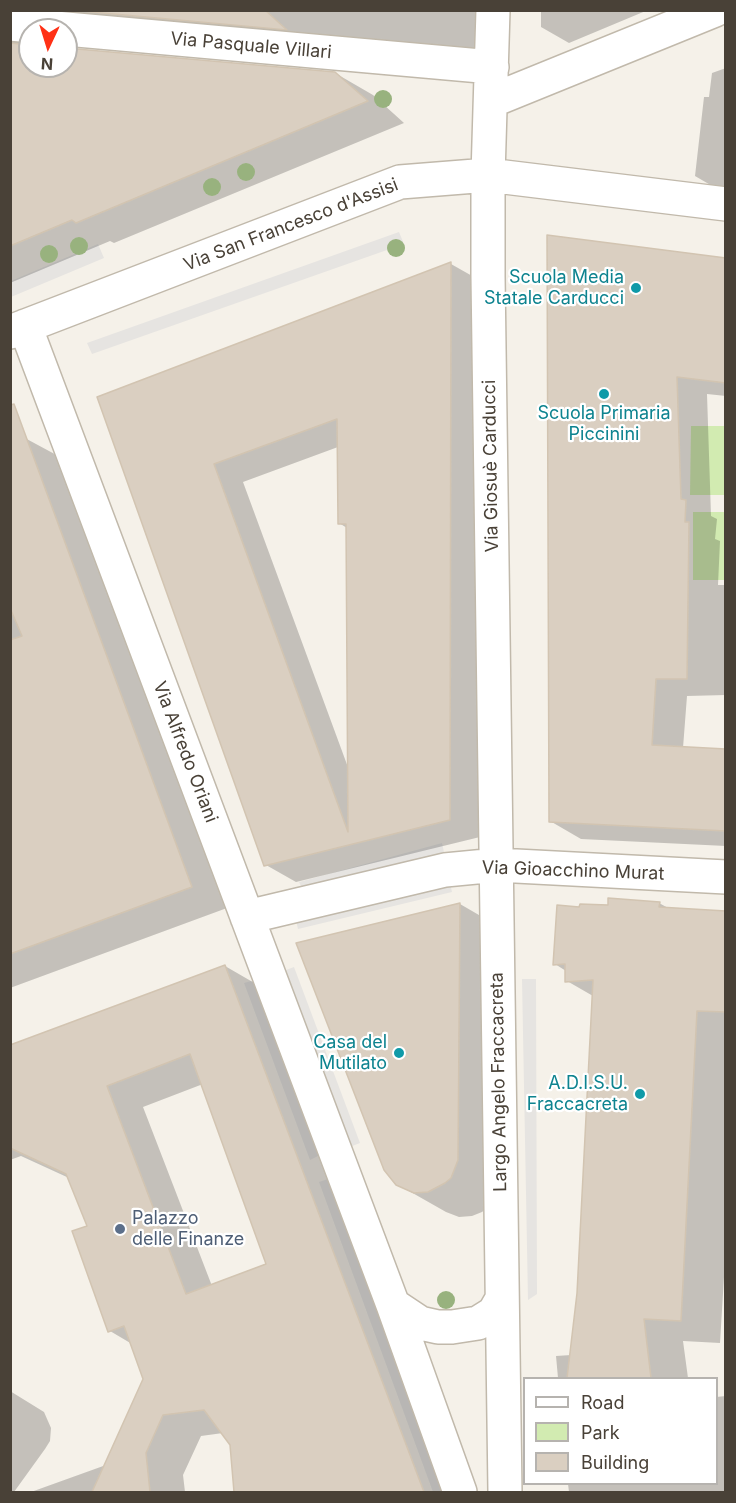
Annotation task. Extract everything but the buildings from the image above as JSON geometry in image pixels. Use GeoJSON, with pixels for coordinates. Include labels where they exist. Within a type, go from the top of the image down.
{"type":"FeatureCollection","features":[{"type":"Feature","properties":{"kind":"street","name":"Via Giosuè Carducci"},"geometry":{"type":"LineString","coordinates":[[493,10],[488,175],[497,865]]}},
{"type":"Feature","properties":{"kind":"street"},"geometry":{"type":"LineString","coordinates":[[491,101],[715,10]]}},
{"type":"Feature","properties":{"kind":"street","name":"Via Pasquale Villari"},"geometry":{"type":"LineString","coordinates":[[10,24],[492,67]]}},
{"type":"Feature","properties":{"kind":"street","name":"Via San Francesco d'Assisi"},"geometry":{"type":"LineString","coordinates":[[18,329],[400,182],[488,175],[726,204]]}},
{"type":"Feature","properties":{"kind":"street","name":"Via Alfredo Oriani"},"geometry":{"type":"LineString","coordinates":[[18,329],[247,917],[393,1305]]}},
{"type":"Feature","properties":{"kind":"street","name":"Via Gioacchino Murat"},"geometry":{"type":"LineString","coordinates":[[247,917],[445,870],[497,865],[726,877]]}},
{"type":"Feature","properties":{"kind":"street","name":"Largo Angelo Fraccacreta"},"geometry":{"type":"LineString","coordinates":[[497,865],[505,1492]]}},
{"type":"Feature","properties":{"kind":"street"},"geometry":{"type":"LineString","coordinates":[[393,1305],[420,1323],[452,1327],[478,1323],[494,1313],[502,1299]]}},
{"type":"Feature","properties":{"kind":"street"},"geometry":{"type":"LineString","coordinates":[[393,1305],[460,1492]]}},
{"type":"Feature","properties":{"kind":"green space"},"geometry":{"type":"Polygon","coordinates":[[[691,426],[725,426],[725,495],[690,495],[691,426]]]}},
{"type":"Feature","properties":{"kind":"green space"},"geometry":{"type":"Polygon","coordinates":[[[693,512],[725,512],[725,580],[693,580],[693,512]]]}},
{"type":"Feature","properties":{"kind":"shaded area"},"geometry":{"type":"Polygon","coordinates":[[[399,232],[404,244],[92,354],[87,343],[399,232]]]}},
{"type":"Feature","properties":{"kind":"shaded area"},"geometry":{"type":"Polygon","coordinates":[[[98,244],[104,258],[11,297],[11,281],[98,244]]]}},
{"type":"Feature","properties":{"kind":"shaded area"},"geometry":{"type":"Polygon","coordinates":[[[442,843],[445,857],[305,894],[299,882],[442,843]]]}},
{"type":"Feature","properties":{"kind":"shaded area"},"geometry":{"type":"Polygon","coordinates":[[[449,879],[452,892],[298,929],[295,916],[449,879]]]}},
{"type":"Feature","properties":{"kind":"shaded area"},"geometry":{"type":"Polygon","coordinates":[[[294,967],[360,1143],[347,1148],[281,972],[294,967]]]}},
{"type":"Feature","properties":{"kind":"shaded area"},"geometry":{"type":"Polygon","coordinates":[[[258,979],[322,1154],[310,1160],[244,983],[258,979]]]}},
{"type":"Feature","properties":{"kind":"shaded area"},"geometry":{"type":"Polygon","coordinates":[[[522,979],[536,979],[537,1294],[528,1300],[522,979]]]}},
{"type":"Feature","properties":{"kind":"shaded area"},"geometry":{"type":"Polygon","coordinates":[[[331,1178],[446,1492],[433,1492],[319,1182],[331,1178]]]}},
{"type":"Feature","properties":{"kind":"place","name":"Scuola Media Statale Carducci"},"geometry":{"type":"Point","coordinates":[636,288]}},
{"type":"Feature","properties":{"kind":"place","name":"Scuola Primaria Piccinini"},"geometry":{"type":"Point","coordinates":[604,394]}},
{"type":"Feature","properties":{"kind":"place","name":"Casa del Mutilato"},"geometry":{"type":"Point","coordinates":[399,1053]}},
{"type":"Feature","properties":{"kind":"place","name":"A.D.I.S.U. Fraccacreta"},"geometry":{"type":"Point","coordinates":[640,1094]}},
{"type":"Feature","properties":{"kind":"place","name":"Palazzo delle Finanze"},"geometry":{"type":"Point","coordinates":[120,1229]}}]}
